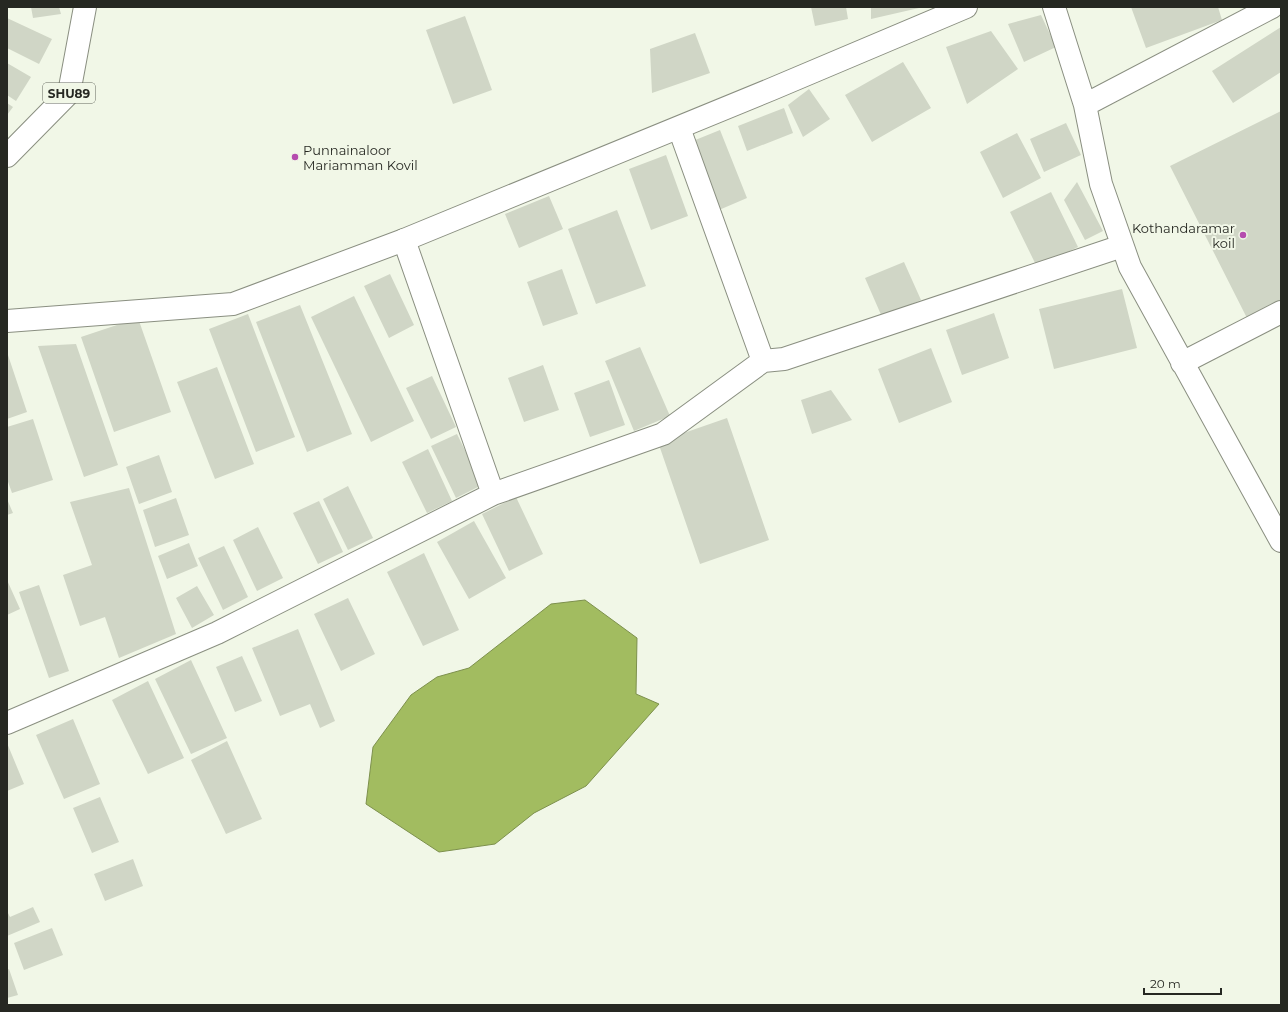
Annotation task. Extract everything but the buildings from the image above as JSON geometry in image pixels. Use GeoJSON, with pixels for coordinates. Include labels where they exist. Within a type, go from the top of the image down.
{"type":"FeatureCollection","features":[{"type":"Feature","properties":{"kind":"street","name":"SHU89"},"geometry":{"type":"LineString","coordinates":[[7,156],[69,93],[85,7]]}},
{"type":"Feature","properties":{"kind":"street"},"geometry":{"type":"LineString","coordinates":[[7,321],[233,304],[404,240],[679,128],[966,7]]}},
{"type":"Feature","properties":{"kind":"street"},"geometry":{"type":"LineString","coordinates":[[1054,7],[1085,105],[1101,184],[1130,267],[1281,541]]}},
{"type":"Feature","properties":{"kind":"street"},"geometry":{"type":"LineString","coordinates":[[1085,105],[1272,7]]}},
{"type":"Feature","properties":{"kind":"street"},"geometry":{"type":"LineString","coordinates":[[679,128],[763,361]]}},
{"type":"Feature","properties":{"kind":"street"},"geometry":{"type":"LineString","coordinates":[[404,240],[493,494]]}},
{"type":"Feature","properties":{"kind":"street"},"geometry":{"type":"LineString","coordinates":[[7,723],[217,633],[493,494],[663,434],[763,361],[784,359],[1122,246]]}},
{"type":"Feature","properties":{"kind":"street"},"geometry":{"type":"LineString","coordinates":[[1182,363],[1281,312]]}},
{"type":"Feature","properties":{"kind":"shaded area"},"geometry":{"type":"Polygon","coordinates":[[[585,600],[637,638],[636,694],[659,704],[586,786],[534,813],[495,844],[439,852],[366,804],[373,747],[411,695],[437,677],[469,668],[551,604],[585,600]]]}},
{"type":"Feature","properties":{"kind":"place","name":"Punnainaloor Mariamman Kovil"},"geometry":{"type":"Point","coordinates":[295,157]}},
{"type":"Feature","properties":{"kind":"place","name":"Kothandaramar koil"},"geometry":{"type":"Point","coordinates":[1243,235]}}]}
